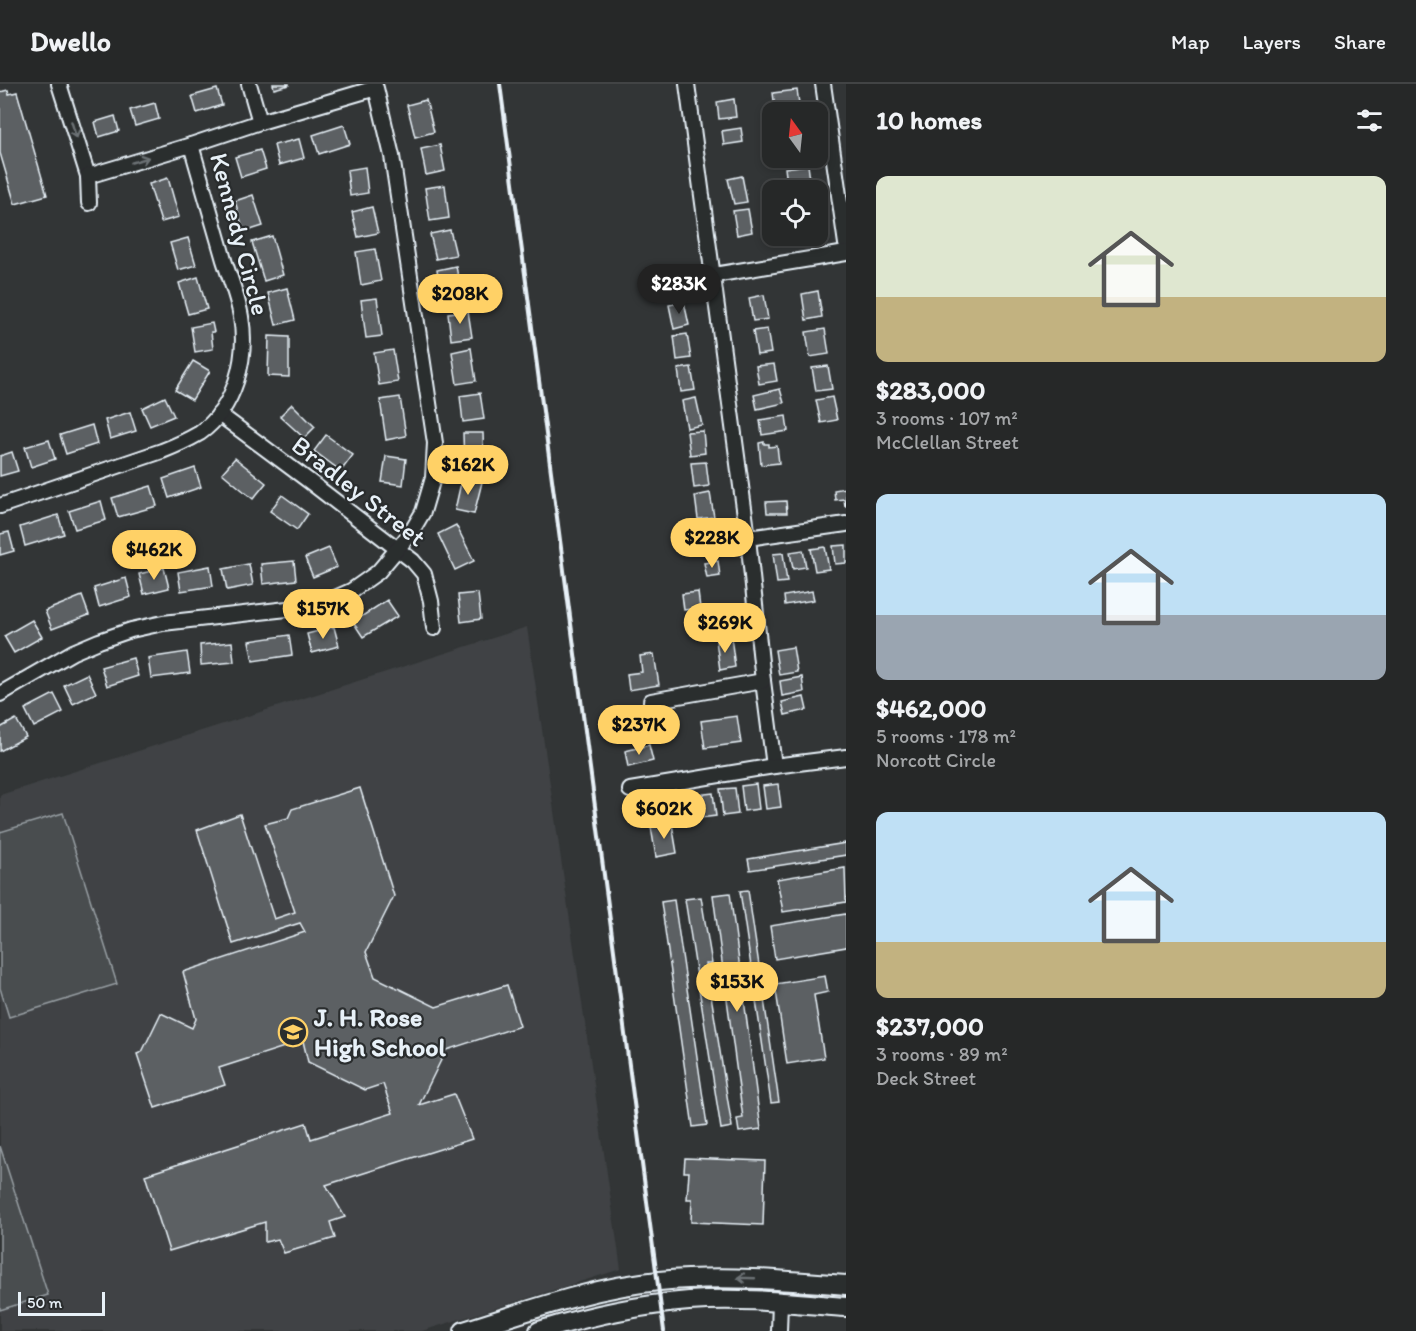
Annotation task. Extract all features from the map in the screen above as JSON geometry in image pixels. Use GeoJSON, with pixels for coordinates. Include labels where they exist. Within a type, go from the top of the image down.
{"type":"FeatureCollection","features":[{"type":"Feature","properties":{"kind":"main road"},"geometry":{"type":"LineString","coordinates":[[465,1331],[546,1305],[603,1290],[657,1281],[727,1278],[846,1285]]}},
{"type":"Feature","properties":{"kind":"main road"},"geometry":{"type":"LineString","coordinates":[[780,1302],[781,1280]]}},
{"type":"Feature","properties":{"kind":"main road"},"geometry":{"type":"LineString","coordinates":[[528,1331],[557,1316],[597,1303],[603,1290]]}},
{"type":"Feature","properties":{"kind":"main road"},"geometry":{"type":"LineString","coordinates":[[539,1331],[618,1310],[689,1301],[780,1302],[846,1307]]}},
{"type":"Feature","properties":{"kind":"street"},"geometry":{"type":"LineString","coordinates":[[59,84],[88,176],[89,203]]}},
{"type":"Feature","properties":{"kind":"street"},"geometry":{"type":"LineString","coordinates":[[249,84],[260,122]]}},
{"type":"Feature","properties":{"kind":"street"},"geometry":{"type":"LineString","coordinates":[[687,84],[748,538],[774,766]]}},
{"type":"Feature","properties":{"kind":"street"},"geometry":{"type":"LineString","coordinates":[[823,84],[846,244]]}},
{"type":"Feature","properties":{"kind":"street"},"geometry":{"type":"LineString","coordinates":[[0,694],[73,652],[99,640],[131,630],[164,623],[296,608],[333,599],[351,591],[378,572],[410,534],[423,512],[433,478],[435,443],[392,156],[376,88],[88,176]]}},
{"type":"Feature","properties":{"kind":"street","name":"Kennedy Circle"},"geometry":{"type":"LineString","coordinates":[[0,506],[162,451],[201,432],[229,400],[244,351],[241,317],[191,145]]}},
{"type":"Feature","properties":{"kind":"street"},"geometry":{"type":"LineString","coordinates":[[714,275],[846,253]]}},
{"type":"Feature","properties":{"kind":"street","name":"Bradley Street"},"geometry":{"type":"LineString","coordinates":[[219,414],[413,561],[424,574],[431,601],[434,628]]}},
{"type":"Feature","properties":{"kind":"street"},"geometry":{"type":"LineString","coordinates":[[748,538],[846,524]]}},
{"type":"Feature","properties":{"kind":"street"},"geometry":{"type":"LineString","coordinates":[[651,701],[763,681]]}},
{"type":"Feature","properties":{"kind":"street"},"geometry":{"type":"LineString","coordinates":[[630,790],[774,766],[846,757]]}},
{"type":"Feature","properties":{"kind":"street"},"geometry":{"type":"LineString","coordinates":[[779,1331],[780,1302]]}},
{"type":"Feature","properties":{"kind":"shaded area","name":"J. H. Rose High School"},"geometry":{"type":"Polygon","coordinates":[[[527,627],[621,1269],[422,1331],[0,1331],[0,795],[527,627]]]}},
{"type":"Feature","properties":{"kind":"shaded area"},"geometry":{"type":"Polygon","coordinates":[[[63,813],[117,984],[9,1017],[0,988],[0,832],[63,813]]]}},
{"type":"Feature","properties":{"kind":"shaded area"},"geometry":{"type":"Polygon","coordinates":[[[0,1146],[48,1295],[0,1310],[0,1146]]]}},
{"type":"Feature","properties":{"kind":"building"},"geometry":{"type":"Polygon","coordinates":[[[273,84],[289,84],[289,85],[274,89],[273,84]]]}},
{"type":"Feature","properties":{"kind":"building"},"geometry":{"type":"Polygon","coordinates":[[[217,89],[222,105],[197,113],[192,96],[217,89]]]}},
{"type":"Feature","properties":{"kind":"building"},"geometry":{"type":"Polygon","coordinates":[[[8,90],[9,94],[17,92],[47,195],[15,204],[0,153],[0,92],[8,90]]]}},
{"type":"Feature","properties":{"kind":"building"},"geometry":{"type":"Polygon","coordinates":[[[797,90],[799,102],[774,102],[773,93],[797,90]]]}},
{"type":"Feature","properties":{"kind":"building"},"geometry":{"type":"Polygon","coordinates":[[[734,99],[736,117],[719,119],[717,102],[734,99]]]}},
{"type":"Feature","properties":{"kind":"building"},"geometry":{"type":"Polygon","coordinates":[[[426,100],[434,132],[415,137],[407,105],[426,100]]]}},
{"type":"Feature","properties":{"kind":"building"},"geometry":{"type":"Polygon","coordinates":[[[155,103],[159,119],[135,126],[130,110],[155,103]]]}},
{"type":"Feature","properties":{"kind":"building"},"geometry":{"type":"Polygon","coordinates":[[[115,116],[119,131],[99,137],[95,122],[115,116]]]}},
{"type":"Feature","properties":{"kind":"building"},"geometry":{"type":"Polygon","coordinates":[[[344,125],[350,144],[319,154],[313,135],[344,125]]]}},
{"type":"Feature","properties":{"kind":"building"},"geometry":{"type":"Polygon","coordinates":[[[741,128],[743,142],[724,145],[722,131],[741,128]]]}},
{"type":"Feature","properties":{"kind":"building"},"geometry":{"type":"Polygon","coordinates":[[[299,139],[304,158],[279,165],[274,145],[299,139]]]}},
{"type":"Feature","properties":{"kind":"building"},"geometry":{"type":"Polygon","coordinates":[[[440,145],[445,171],[426,175],[421,149],[440,145]]]}},
{"type":"Feature","properties":{"kind":"building"},"geometry":{"type":"Polygon","coordinates":[[[260,150],[266,169],[241,177],[235,157],[260,150]]]}},
{"type":"Feature","properties":{"kind":"building"},"geometry":{"type":"Polygon","coordinates":[[[365,167],[368,193],[350,196],[347,170],[365,167]]]}},
{"type":"Feature","properties":{"kind":"building"},"geometry":{"type":"Polygon","coordinates":[[[785,168],[808,168],[810,180],[787,180],[785,168]]]}},
{"type":"Feature","properties":{"kind":"building"},"geometry":{"type":"Polygon","coordinates":[[[742,176],[747,202],[734,204],[728,179],[742,176]]]}},
{"type":"Feature","properties":{"kind":"building"},"geometry":{"type":"Polygon","coordinates":[[[168,178],[179,217],[161,222],[149,184],[168,178]]]}},
{"type":"Feature","properties":{"kind":"building"},"geometry":{"type":"Polygon","coordinates":[[[445,185],[449,218],[430,221],[425,188],[445,185]]]}},
{"type":"Feature","properties":{"kind":"building"},"geometry":{"type":"Polygon","coordinates":[[[253,195],[263,226],[244,232],[235,201],[253,195]]]}},
{"type":"Feature","properties":{"kind":"building"},"geometry":{"type":"Polygon","coordinates":[[[372,207],[378,233],[358,237],[352,212],[372,207]]]}},
{"type":"Feature","properties":{"kind":"building"},"geometry":{"type":"Polygon","coordinates":[[[748,209],[752,232],[737,235],[733,211],[748,209]]]}},
{"type":"Feature","properties":{"kind":"building"},"geometry":{"type":"Polygon","coordinates":[[[450,230],[456,255],[436,259],[430,234],[450,230]]]}},
{"type":"Feature","properties":{"kind":"building"},"geometry":{"type":"Polygon","coordinates":[[[272,236],[283,275],[264,281],[252,242],[272,236]]]}},
{"type":"Feature","properties":{"kind":"building"},"geometry":{"type":"Polygon","coordinates":[[[188,238],[196,265],[178,270],[170,243],[188,238]]]}},
{"type":"Feature","properties":{"kind":"building"},"geometry":{"type":"Polygon","coordinates":[[[375,249],[381,281],[361,285],[356,252],[375,249]]]}},
{"type":"Feature","properties":{"kind":"building"},"geometry":{"type":"Polygon","coordinates":[[[456,266],[462,299],[442,302],[437,270],[456,266]]]}},
{"type":"Feature","properties":{"kind":"building"},"geometry":{"type":"Polygon","coordinates":[[[679,271],[683,295],[668,297],[664,273],[679,271]]]}},
{"type":"Feature","properties":{"kind":"building"},"geometry":{"type":"Polygon","coordinates":[[[198,277],[207,309],[188,314],[179,283],[198,277]]]}},
{"type":"Feature","properties":{"kind":"building"},"geometry":{"type":"Polygon","coordinates":[[[287,288],[295,320],[276,325],[268,293],[287,288]]]}},
{"type":"Feature","properties":{"kind":"building"},"geometry":{"type":"Polygon","coordinates":[[[818,291],[822,317],[806,320],[802,294],[818,291]]]}},
{"type":"Feature","properties":{"kind":"building"},"geometry":{"type":"Polygon","coordinates":[[[764,295],[768,319],[753,321],[749,298],[764,295]]]}},
{"type":"Feature","properties":{"kind":"building"},"geometry":{"type":"Polygon","coordinates":[[[377,298],[382,336],[366,338],[361,300],[377,298]]]}},
{"type":"Feature","properties":{"kind":"building"},"geometry":{"type":"Polygon","coordinates":[[[684,302],[689,325],[674,329],[669,305],[684,302]]]}},
{"type":"Feature","properties":{"kind":"building"},"geometry":{"type":"Polygon","coordinates":[[[468,311],[472,337],[451,340],[448,313],[468,311]]]}},
{"type":"Feature","properties":{"kind":"building"},"geometry":{"type":"Polygon","coordinates":[[[212,323],[213,349],[195,352],[191,327],[212,323]]]}},
{"type":"Feature","properties":{"kind":"building"},"geometry":{"type":"Polygon","coordinates":[[[767,329],[771,353],[757,355],[753,331],[767,329]]]}},
{"type":"Feature","properties":{"kind":"building"},"geometry":{"type":"Polygon","coordinates":[[[825,329],[829,354],[810,357],[806,332],[825,329]]]}},
{"type":"Feature","properties":{"kind":"building"},"geometry":{"type":"Polygon","coordinates":[[[687,334],[691,358],[677,360],[674,336],[687,334]]]}},
{"type":"Feature","properties":{"kind":"building"},"geometry":{"type":"Polygon","coordinates":[[[269,336],[289,337],[289,377],[268,376],[269,336]]]}},
{"type":"Feature","properties":{"kind":"building"},"geometry":{"type":"Polygon","coordinates":[[[471,348],[476,381],[457,384],[452,352],[471,348]]]}},
{"type":"Feature","properties":{"kind":"building"},"geometry":{"type":"Polygon","coordinates":[[[393,350],[398,382],[379,385],[374,353],[393,350]]]}},
{"type":"Feature","properties":{"kind":"building"},"geometry":{"type":"Polygon","coordinates":[[[193,361],[210,371],[192,400],[175,390],[193,361]]]}},
{"type":"Feature","properties":{"kind":"building"},"geometry":{"type":"Polygon","coordinates":[[[774,364],[777,381],[759,384],[756,366],[774,364]]]}},
{"type":"Feature","properties":{"kind":"building"},"geometry":{"type":"Polygon","coordinates":[[[828,366],[832,389],[816,391],[812,368],[828,366]]]}},
{"type":"Feature","properties":{"kind":"building"},"geometry":{"type":"Polygon","coordinates":[[[691,367],[695,390],[681,392],[678,369],[691,367]]]}},
{"type":"Feature","properties":{"kind":"building"},"geometry":{"type":"Polygon","coordinates":[[[780,389],[784,403],[757,409],[754,395],[780,389]]]}},
{"type":"Feature","properties":{"kind":"building"},"geometry":{"type":"Polygon","coordinates":[[[480,393],[484,419],[463,422],[460,396],[480,393]]]}},
{"type":"Feature","properties":{"kind":"building"},"geometry":{"type":"Polygon","coordinates":[[[165,397],[174,416],[150,426],[142,408],[165,397]]]}},
{"type":"Feature","properties":{"kind":"building"},"geometry":{"type":"Polygon","coordinates":[[[400,397],[406,436],[386,440],[380,400],[400,397]]]}},
{"type":"Feature","properties":{"kind":"building"},"geometry":{"type":"Polygon","coordinates":[[[832,397],[837,420],[821,423],[816,400],[832,397]]]}},
{"type":"Feature","properties":{"kind":"building"},"geometry":{"type":"Polygon","coordinates":[[[696,398],[702,425],[687,428],[682,401],[696,398]]]}},
{"type":"Feature","properties":{"kind":"building"},"geometry":{"type":"Polygon","coordinates":[[[292,404],[315,427],[304,438],[280,416],[292,404]]]}},
{"type":"Feature","properties":{"kind":"building"},"geometry":{"type":"Polygon","coordinates":[[[130,412],[136,431],[110,439],[105,420],[130,412]]]}},
{"type":"Feature","properties":{"kind":"building"},"geometry":{"type":"Polygon","coordinates":[[[786,416],[788,431],[762,435],[760,420],[786,416]]]}},
{"type":"Feature","properties":{"kind":"building"},"geometry":{"type":"Polygon","coordinates":[[[92,425],[97,444],[66,454],[60,435],[92,425]]]}},
{"type":"Feature","properties":{"kind":"building"},"geometry":{"type":"Polygon","coordinates":[[[703,431],[705,453],[690,455],[687,432],[703,431]]]}},
{"type":"Feature","properties":{"kind":"building"},"geometry":{"type":"Polygon","coordinates":[[[463,433],[483,433],[484,466],[464,466],[463,433]]]}},
{"type":"Feature","properties":{"kind":"building"},"geometry":{"type":"Polygon","coordinates":[[[326,435],[353,455],[341,471],[314,451],[326,435]]]}},
{"type":"Feature","properties":{"kind":"building"},"geometry":{"type":"Polygon","coordinates":[[[49,440],[55,459],[31,467],[25,447],[49,440]]]}},
{"type":"Feature","properties":{"kind":"building"},"geometry":{"type":"Polygon","coordinates":[[[764,442],[764,444],[769,444],[769,447],[777,446],[779,463],[761,465],[759,443],[764,442]]]}},
{"type":"Feature","properties":{"kind":"building"},"geometry":{"type":"Polygon","coordinates":[[[12,452],[18,471],[0,476],[0,456],[12,452]]]}},
{"type":"Feature","properties":{"kind":"building"},"geometry":{"type":"Polygon","coordinates":[[[386,456],[406,459],[403,485],[382,482],[386,456]]]}},
{"type":"Feature","properties":{"kind":"building"},"geometry":{"type":"Polygon","coordinates":[[[235,458],[266,483],[253,499],[222,473],[235,458]]]}},
{"type":"Feature","properties":{"kind":"building"},"geometry":{"type":"Polygon","coordinates":[[[706,462],[709,486],[694,488],[691,463],[706,462]]]}},
{"type":"Feature","properties":{"kind":"building"},"geometry":{"type":"Polygon","coordinates":[[[195,468],[201,487],[169,498],[163,479],[195,468]]]}},
{"type":"Feature","properties":{"kind":"building"},"geometry":{"type":"Polygon","coordinates":[[[462,478],[482,482],[474,514],[455,510],[462,478]]]}},
{"type":"Feature","properties":{"kind":"building"},"geometry":{"type":"Polygon","coordinates":[[[151,486],[157,506],[118,517],[112,498],[151,486]]]}},
{"type":"Feature","properties":{"kind":"building"},"geometry":{"type":"Polygon","coordinates":[[[846,488],[845,506],[844,499],[835,500],[834,490],[846,488]]]}},
{"type":"Feature","properties":{"kind":"building"},"geometry":{"type":"Polygon","coordinates":[[[710,493],[714,517],[698,519],[695,496],[710,493]]]}},
{"type":"Feature","properties":{"kind":"building"},"geometry":{"type":"Polygon","coordinates":[[[282,495],[308,514],[297,530],[270,511],[282,495]]]}},
{"type":"Feature","properties":{"kind":"building"},"geometry":{"type":"Polygon","coordinates":[[[101,501],[106,520],[75,529],[69,511],[101,501]]]}},
{"type":"Feature","properties":{"kind":"building"},"geometry":{"type":"Polygon","coordinates":[[[786,501],[787,513],[767,513],[766,502],[786,501]]]}},
{"type":"Feature","properties":{"kind":"building"},"geometry":{"type":"Polygon","coordinates":[[[58,515],[64,534],[25,546],[20,527],[58,515]]]}},
{"type":"Feature","properties":{"kind":"building"},"geometry":{"type":"Polygon","coordinates":[[[456,525],[474,561],[455,570],[438,534],[456,525]]]}},
{"type":"Feature","properties":{"kind":"building"},"geometry":{"type":"Polygon","coordinates":[[[715,530],[717,545],[702,546],[701,531],[715,530]]]}},
{"type":"Feature","properties":{"kind":"building"},"geometry":{"type":"Polygon","coordinates":[[[9,532],[14,551],[0,555],[0,534],[9,532]]]}},
{"type":"Feature","properties":{"kind":"building"},"geometry":{"type":"Polygon","coordinates":[[[846,545],[846,563],[835,564],[833,546],[846,545]]]}},
{"type":"Feature","properties":{"kind":"building"},"geometry":{"type":"Polygon","coordinates":[[[825,547],[829,569],[815,571],[811,549],[825,547]]]}},
{"type":"Feature","properties":{"kind":"building"},"geometry":{"type":"Polygon","coordinates":[[[329,548],[337,567],[313,577],[305,558],[329,548]]]}},
{"type":"Feature","properties":{"kind":"building"},"geometry":{"type":"Polygon","coordinates":[[[803,550],[806,567],[793,569],[790,552],[803,550]]]}},
{"type":"Feature","properties":{"kind":"building"},"geometry":{"type":"Polygon","coordinates":[[[783,553],[787,582],[777,583],[773,554],[783,553]]]}},
{"type":"Feature","properties":{"kind":"building"},"geometry":{"type":"Polygon","coordinates":[[[294,561],[296,580],[263,584],[261,564],[294,561]]]}},
{"type":"Feature","properties":{"kind":"building"},"geometry":{"type":"Polygon","coordinates":[[[718,561],[720,576],[707,578],[704,563],[718,561]]]}},
{"type":"Feature","properties":{"kind":"building"},"geometry":{"type":"Polygon","coordinates":[[[249,564],[253,585],[227,590],[223,569],[249,564]]]}},
{"type":"Feature","properties":{"kind":"building"},"geometry":{"type":"Polygon","coordinates":[[[210,566],[213,586],[181,591],[178,572],[210,566]]]}},
{"type":"Feature","properties":{"kind":"building"},"geometry":{"type":"Polygon","coordinates":[[[164,568],[169,588],[144,594],[139,574],[164,568]]]}},
{"type":"Feature","properties":{"kind":"building"},"geometry":{"type":"Polygon","coordinates":[[[126,578],[131,597],[99,607],[94,588],[126,578]]]}},
{"type":"Feature","properties":{"kind":"building"},"geometry":{"type":"Polygon","coordinates":[[[812,591],[814,600],[785,605],[784,596],[812,591]]]}},
{"type":"Feature","properties":{"kind":"building"},"geometry":{"type":"Polygon","coordinates":[[[698,592],[700,608],[684,610],[682,594],[698,592]]]}},
{"type":"Feature","properties":{"kind":"building"},"geometry":{"type":"Polygon","coordinates":[[[478,593],[481,619],[461,622],[458,595],[478,593]]]}},
{"type":"Feature","properties":{"kind":"building"},"geometry":{"type":"Polygon","coordinates":[[[82,596],[89,615],[52,629],[45,611],[82,596]]]}},
{"type":"Feature","properties":{"kind":"building"},"geometry":{"type":"Polygon","coordinates":[[[387,600],[398,616],[363,637],[353,622],[387,600]]]}},
{"type":"Feature","properties":{"kind":"building"},"geometry":{"type":"Polygon","coordinates":[[[32,620],[42,637],[14,653],[4,636],[32,620]]]}},
{"type":"Feature","properties":{"kind":"building"},"geometry":{"type":"Polygon","coordinates":[[[334,627],[339,646],[312,653],[307,634],[334,627]]]}},
{"type":"Feature","properties":{"kind":"building"},"geometry":{"type":"Polygon","coordinates":[[[289,635],[292,655],[253,661],[249,641],[289,635]]]}},
{"type":"Feature","properties":{"kind":"building"},"geometry":{"type":"Polygon","coordinates":[[[731,637],[735,667],[720,670],[716,640],[731,637]]]}},
{"type":"Feature","properties":{"kind":"building"},"geometry":{"type":"Polygon","coordinates":[[[232,642],[234,662],[201,665],[200,645],[232,642]]]}},
{"type":"Feature","properties":{"kind":"building"},"geometry":{"type":"Polygon","coordinates":[[[793,647],[797,672],[779,675],[775,650],[793,647]]]}},
{"type":"Feature","properties":{"kind":"building"},"geometry":{"type":"Polygon","coordinates":[[[187,652],[190,673],[151,678],[148,658],[187,652]]]}},
{"type":"Feature","properties":{"kind":"building"},"geometry":{"type":"Polygon","coordinates":[[[654,654],[659,685],[629,690],[627,674],[642,672],[640,656],[654,654]]]}},
{"type":"Feature","properties":{"kind":"building"},"geometry":{"type":"Polygon","coordinates":[[[133,658],[138,676],[107,686],[101,667],[133,658]]]}},
{"type":"Feature","properties":{"kind":"building"},"geometry":{"type":"Polygon","coordinates":[[[87,674],[96,693],[73,704],[64,685],[87,674]]]}},
{"type":"Feature","properties":{"kind":"building"},"geometry":{"type":"Polygon","coordinates":[[[802,677],[804,692],[782,696],[780,681],[802,677]]]}},
{"type":"Feature","properties":{"kind":"building"},"geometry":{"type":"Polygon","coordinates":[[[54,694],[63,712],[34,727],[25,709],[54,694]]]}},
{"type":"Feature","properties":{"kind":"building"},"geometry":{"type":"Polygon","coordinates":[[[804,697],[807,710],[785,715],[782,702],[804,697]]]}},
{"type":"Feature","properties":{"kind":"building"},"geometry":{"type":"Polygon","coordinates":[[[737,716],[741,743],[705,748],[701,721],[737,716]]]}},
{"type":"Feature","properties":{"kind":"building"},"geometry":{"type":"Polygon","coordinates":[[[16,719],[26,737],[0,751],[0,728],[16,719]]]}},
{"type":"Feature","properties":{"kind":"building"},"geometry":{"type":"Polygon","coordinates":[[[673,720],[674,736],[658,738],[656,722],[673,720]]]}},
{"type":"Feature","properties":{"kind":"building"},"geometry":{"type":"Polygon","coordinates":[[[649,745],[653,761],[628,767],[625,751],[649,745]]]}},
{"type":"Feature","properties":{"kind":"building"},"geometry":{"type":"Polygon","coordinates":[[[756,784],[759,809],[744,811],[741,786],[756,784]]]}},
{"type":"Feature","properties":{"kind":"building"},"geometry":{"type":"Polygon","coordinates":[[[778,784],[781,807],[766,809],[763,786],[778,784]]]}},
{"type":"Feature","properties":{"kind":"building"},"geometry":{"type":"Polygon","coordinates":[[[360,788],[394,896],[366,952],[375,977],[436,1007],[507,985],[520,1026],[446,1050],[419,1105],[454,1094],[472,1139],[326,1185],[345,1217],[330,1222],[335,1238],[284,1253],[278,1239],[265,1242],[265,1222],[169,1251],[145,1175],[306,1123],[311,1139],[393,1113],[383,1084],[365,1090],[308,1062],[303,1041],[219,1068],[225,1085],[155,1108],[137,1054],[142,1052],[161,1013],[192,1028],[196,1019],[183,972],[305,932],[300,923],[233,944],[197,830],[240,814],[274,919],[295,912],[265,824],[288,818],[292,809],[360,788]]]}},
{"type":"Feature","properties":{"kind":"building"},"geometry":{"type":"Polygon","coordinates":[[[735,788],[738,814],[723,816],[720,789],[735,788]]]}},
{"type":"Feature","properties":{"kind":"building"},"geometry":{"type":"Polygon","coordinates":[[[713,793],[716,816],[700,818],[697,795],[713,793]]]}},
{"type":"Feature","properties":{"kind":"building"},"geometry":{"type":"Polygon","coordinates":[[[672,824],[677,853],[656,857],[651,827],[672,824]]]}},
{"type":"Feature","properties":{"kind":"building"},"geometry":{"type":"Polygon","coordinates":[[[846,843],[846,855],[750,870],[748,859],[846,843]]]}},
{"type":"Feature","properties":{"kind":"building"},"geometry":{"type":"Polygon","coordinates":[[[845,868],[846,902],[783,912],[777,879],[845,868]]]}},
{"type":"Feature","properties":{"kind":"building"},"geometry":{"type":"Polygon","coordinates":[[[748,890],[779,1102],[771,1103],[740,891],[748,890]]]}},
{"type":"Feature","properties":{"kind":"building"},"geometry":{"type":"Polygon","coordinates":[[[730,893],[761,1129],[739,1132],[737,1119],[743,1118],[713,895],[730,893]]]}},
{"type":"Feature","properties":{"kind":"building"},"geometry":{"type":"Polygon","coordinates":[[[701,897],[712,964],[706,964],[732,1127],[721,1129],[685,899],[701,897]]]}},
{"type":"Feature","properties":{"kind":"building"},"geometry":{"type":"Polygon","coordinates":[[[674,900],[707,1125],[693,1127],[661,902],[674,900]]]}},
{"type":"Feature","properties":{"kind":"building"},"geometry":{"type":"Polygon","coordinates":[[[846,914],[846,947],[775,959],[770,926],[846,914]]]}},
{"type":"Feature","properties":{"kind":"building"},"geometry":{"type":"Polygon","coordinates":[[[825,976],[828,992],[814,995],[824,1058],[787,1064],[775,984],[825,976]]]}},
{"type":"Feature","properties":{"kind":"building"},"geometry":{"type":"Polygon","coordinates":[[[685,1158],[765,1161],[763,1225],[691,1222],[692,1199],[687,1199],[689,1172],[684,1172],[685,1158]]]}},
{"type":"Feature","properties":{"kind":"railway"},"geometry":{"type":"LineString","coordinates":[[500,84],[664,1331]]}},
{"type":"Feature","properties":{"kind":"place","name":"J. H. Rose High School"},"geometry":{"type":"Point","coordinates":[293,1032]}}]}
